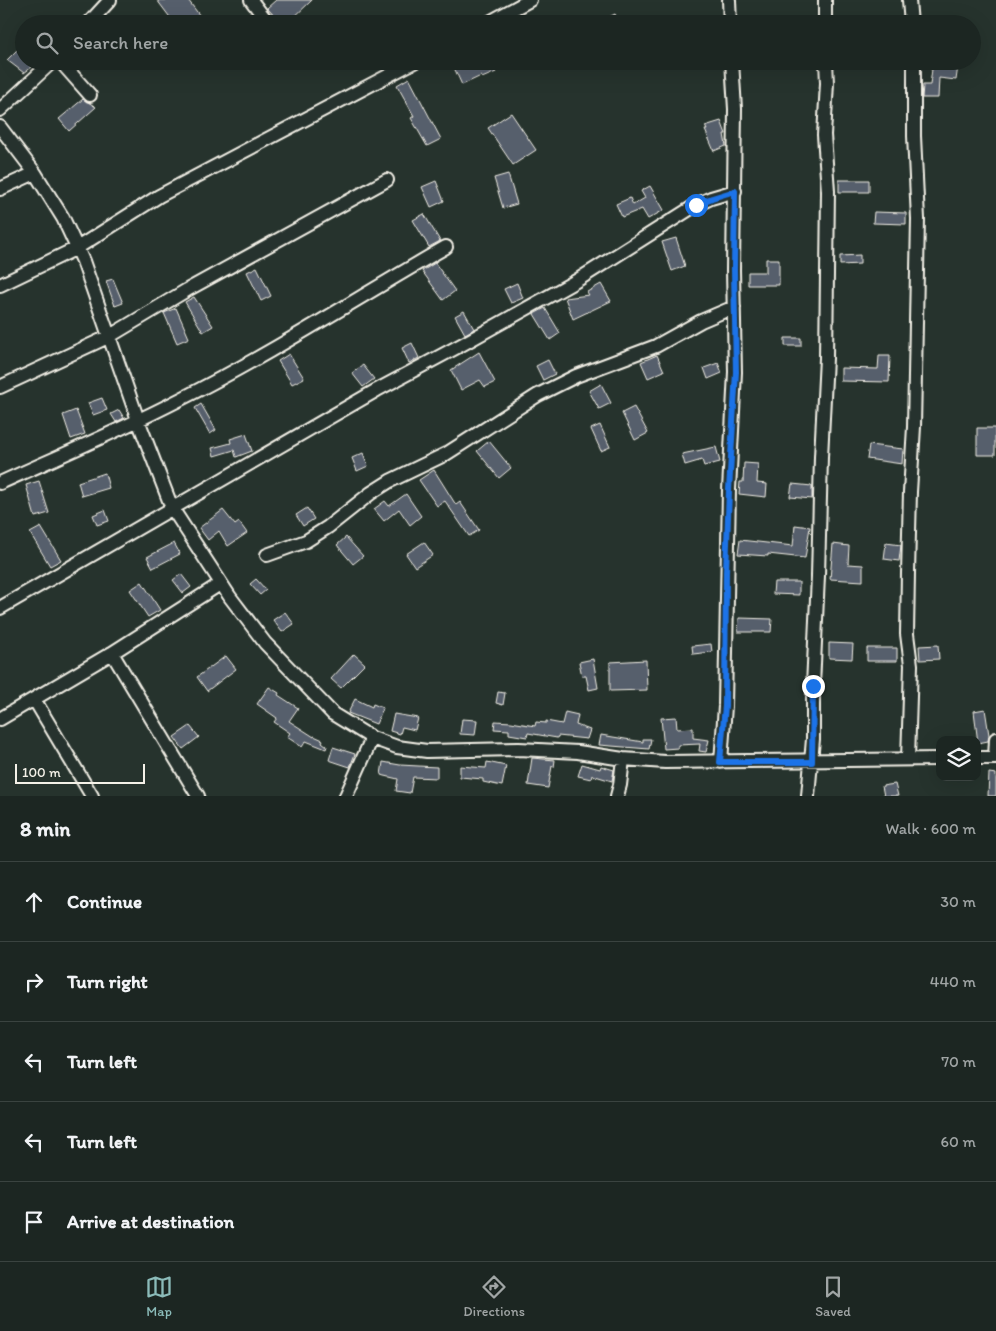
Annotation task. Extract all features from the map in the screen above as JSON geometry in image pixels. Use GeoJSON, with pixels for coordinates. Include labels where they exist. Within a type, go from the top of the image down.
{"type":"FeatureCollection","features":[{"type":"Feature","properties":{"kind":"street"},"geometry":{"type":"LineString","coordinates":[[96,15],[110,0]]}},
{"type":"Feature","properties":{"kind":"street"},"geometry":{"type":"LineString","coordinates":[[251,0],[262,15]]}},
{"type":"Feature","properties":{"kind":"street"},"geometry":{"type":"LineString","coordinates":[[502,15],[530,0]]}},
{"type":"Feature","properties":{"kind":"street"},"geometry":{"type":"LineString","coordinates":[[729,0],[730,15]]}},
{"type":"Feature","properties":{"kind":"street"},"geometry":{"type":"LineString","coordinates":[[825,0],[825,15]]}},
{"type":"Feature","properties":{"kind":"street"},"geometry":{"type":"LineString","coordinates":[[909,0],[910,15]]}},
{"type":"Feature","properties":{"kind":"street"},"geometry":{"type":"LineString","coordinates":[[0,110],[43,70]]}},
{"type":"Feature","properties":{"kind":"street"},"geometry":{"type":"LineString","coordinates":[[68,70],[90,95]]}},
{"type":"Feature","properties":{"kind":"street"},"geometry":{"type":"LineString","coordinates":[[0,285],[77,248],[159,196],[399,70]]}},
{"type":"Feature","properties":{"kind":"street"},"geometry":{"type":"LineString","coordinates":[[720,762],[725,706],[728,517],[736,372],[734,307],[735,109],[733,70]]}},
{"type":"Feature","properties":{"kind":"street"},"geometry":{"type":"LineString","coordinates":[[808,796],[812,762],[821,457],[826,358],[828,191],[824,135],[826,70]]}},
{"type":"Feature","properties":{"kind":"street"},"geometry":{"type":"LineString","coordinates":[[908,759],[911,665],[907,634],[908,573],[914,427],[918,219],[914,136],[914,70]]}},
{"type":"Feature","properties":{"kind":"street"},"geometry":{"type":"LineString","coordinates":[[0,128],[35,174],[63,218],[77,248],[110,336],[138,420],[172,508],[220,584],[265,643],[333,714],[372,738],[397,747],[427,751],[519,749],[578,752],[624,760],[665,762],[812,762],[936,759]]}},
{"type":"Feature","properties":{"kind":"street"},"geometry":{"type":"LineString","coordinates":[[0,189],[35,174]]}},
{"type":"Feature","properties":{"kind":"street"},"geometry":{"type":"LineString","coordinates":[[0,387],[110,336],[187,290],[387,180]]}},
{"type":"Feature","properties":{"kind":"street"},"geometry":{"type":"LineString","coordinates":[[0,608],[377,390],[576,280],[696,205],[735,191]]}},
{"type":"Feature","properties":{"kind":"street"},"geometry":{"type":"LineString","coordinates":[[0,483],[180,400],[276,348],[446,248]]}},
{"type":"Feature","properties":{"kind":"street"},"geometry":{"type":"LineString","coordinates":[[267,555],[306,541],[328,527],[390,480],[446,454],[538,395],[576,376],[656,346],[701,320],[734,307]]}},
{"type":"Feature","properties":{"kind":"street"},"geometry":{"type":"LineString","coordinates":[[0,719],[112,653],[220,584]]}},
{"type":"Feature","properties":{"kind":"street"},"geometry":{"type":"LineString","coordinates":[[112,653],[198,796]]}},
{"type":"Feature","properties":{"kind":"street"},"geometry":{"type":"LineString","coordinates":[[34,699],[92,796]]}},
{"type":"Feature","properties":{"kind":"street"},"geometry":{"type":"LineString","coordinates":[[346,796],[372,738]]}},
{"type":"Feature","properties":{"kind":"street"},"geometry":{"type":"LineString","coordinates":[[981,758],[996,758],[996,739]]}},
{"type":"Feature","properties":{"kind":"street"},"geometry":{"type":"LineString","coordinates":[[617,796],[624,760]]}},
{"type":"Feature","properties":{"kind":"building"},"geometry":{"type":"Polygon","coordinates":[[[157,0],[188,0],[199,15],[168,15],[157,0]]]}},
{"type":"Feature","properties":{"kind":"building"},"geometry":{"type":"Polygon","coordinates":[[[276,0],[312,0],[296,15],[274,15],[267,8],[276,0]]]}},
{"type":"Feature","properties":{"kind":"building"},"geometry":{"type":"Polygon","coordinates":[[[15,52],[15,66],[7,60],[15,52]]]}},
{"type":"Feature","properties":{"kind":"building"},"geometry":{"type":"Polygon","coordinates":[[[455,70],[495,70],[496,72],[482,78],[481,76],[462,85],[455,70]]]}},
{"type":"Feature","properties":{"kind":"building"},"geometry":{"type":"Polygon","coordinates":[[[932,70],[957,70],[956,80],[939,78],[938,98],[922,98],[923,85],[930,85],[932,70]]]}},
{"type":"Feature","properties":{"kind":"building"},"geometry":{"type":"Polygon","coordinates":[[[409,78],[441,139],[427,146],[411,118],[414,116],[397,85],[409,78]]]}},
{"type":"Feature","properties":{"kind":"building"},"geometry":{"type":"Polygon","coordinates":[[[83,99],[96,107],[69,131],[59,119],[83,99]]]}},
{"type":"Feature","properties":{"kind":"building"},"geometry":{"type":"Polygon","coordinates":[[[511,113],[536,150],[513,165],[488,128],[511,113]]]}},
{"type":"Feature","properties":{"kind":"building"},"geometry":{"type":"Polygon","coordinates":[[[721,121],[726,134],[724,134],[726,146],[714,151],[705,126],[721,121]]]}},
{"type":"Feature","properties":{"kind":"building"},"geometry":{"type":"Polygon","coordinates":[[[508,174],[517,204],[503,208],[494,178],[508,174]]]}},
{"type":"Feature","properties":{"kind":"building"},"geometry":{"type":"Polygon","coordinates":[[[839,180],[869,180],[869,192],[839,192],[839,180]]]}},
{"type":"Feature","properties":{"kind":"building"},"geometry":{"type":"Polygon","coordinates":[[[436,181],[444,201],[431,207],[422,187],[436,181]]]}},
{"type":"Feature","properties":{"kind":"building"},"geometry":{"type":"Polygon","coordinates":[[[650,186],[664,210],[648,219],[642,209],[622,217],[616,204],[630,198],[633,205],[645,198],[641,191],[650,186]]]}},
{"type":"Feature","properties":{"kind":"building"},"geometry":{"type":"Polygon","coordinates":[[[874,212],[906,213],[906,224],[873,223],[874,212]]]}},
{"type":"Feature","properties":{"kind":"building"},"geometry":{"type":"Polygon","coordinates":[[[424,214],[440,241],[429,247],[413,220],[424,214]]]}},
{"type":"Feature","properties":{"kind":"building"},"geometry":{"type":"Polygon","coordinates":[[[676,238],[685,266],[672,271],[662,242],[676,238]]]}},
{"type":"Feature","properties":{"kind":"building"},"geometry":{"type":"Polygon","coordinates":[[[860,255],[860,264],[840,265],[840,256],[860,255]]]}},
{"type":"Feature","properties":{"kind":"building"},"geometry":{"type":"Polygon","coordinates":[[[766,259],[779,259],[779,285],[748,285],[748,272],[766,272],[766,259]]]}},
{"type":"Feature","properties":{"kind":"building"},"geometry":{"type":"Polygon","coordinates":[[[435,263],[455,291],[443,300],[422,271],[435,263]]]}},
{"type":"Feature","properties":{"kind":"building"},"geometry":{"type":"Polygon","coordinates":[[[257,267],[271,296],[261,301],[247,272],[257,267]]]}},
{"type":"Feature","properties":{"kind":"building"},"geometry":{"type":"Polygon","coordinates":[[[113,279],[123,303],[115,306],[106,281],[113,279]]]}},
{"type":"Feature","properties":{"kind":"building"},"geometry":{"type":"Polygon","coordinates":[[[517,283],[523,298],[511,303],[504,289],[517,283]]]}},
{"type":"Feature","properties":{"kind":"building"},"geometry":{"type":"Polygon","coordinates":[[[601,284],[611,301],[573,319],[565,298],[589,295],[587,292],[601,284]]]}},
{"type":"Feature","properties":{"kind":"building"},"geometry":{"type":"Polygon","coordinates":[[[194,297],[213,326],[203,332],[185,302],[194,297]]]}},
{"type":"Feature","properties":{"kind":"building"},"geometry":{"type":"Polygon","coordinates":[[[176,308],[189,338],[177,343],[164,313],[176,308]]]}},
{"type":"Feature","properties":{"kind":"building"},"geometry":{"type":"Polygon","coordinates":[[[545,308],[560,333],[550,340],[534,314],[545,308]]]}},
{"type":"Feature","properties":{"kind":"building"},"geometry":{"type":"Polygon","coordinates":[[[464,311],[474,329],[465,334],[455,316],[464,311]]]}},
{"type":"Feature","properties":{"kind":"building"},"geometry":{"type":"Polygon","coordinates":[[[785,338],[801,338],[801,346],[785,346],[785,338]]]}},
{"type":"Feature","properties":{"kind":"building"},"geometry":{"type":"Polygon","coordinates":[[[412,343],[419,358],[409,363],[402,348],[412,343]]]}},
{"type":"Feature","properties":{"kind":"building"},"geometry":{"type":"Polygon","coordinates":[[[479,352],[495,382],[485,387],[480,380],[461,390],[451,370],[479,352]]]}},
{"type":"Feature","properties":{"kind":"building"},"geometry":{"type":"Polygon","coordinates":[[[289,354],[304,378],[292,384],[278,361],[289,354]]]}},
{"type":"Feature","properties":{"kind":"building"},"geometry":{"type":"Polygon","coordinates":[[[657,355],[664,371],[648,378],[641,362],[657,355]]]}},
{"type":"Feature","properties":{"kind":"building"},"geometry":{"type":"Polygon","coordinates":[[[879,356],[890,356],[889,382],[841,381],[841,368],[878,369],[879,356]]]}},
{"type":"Feature","properties":{"kind":"building"},"geometry":{"type":"Polygon","coordinates":[[[548,360],[555,374],[543,380],[536,366],[548,360]]]}},
{"type":"Feature","properties":{"kind":"building"},"geometry":{"type":"Polygon","coordinates":[[[718,363],[722,373],[708,379],[704,368],[718,363]]]}},
{"type":"Feature","properties":{"kind":"building"},"geometry":{"type":"Polygon","coordinates":[[[363,365],[374,379],[363,387],[352,373],[363,365]]]}},
{"type":"Feature","properties":{"kind":"building"},"geometry":{"type":"Polygon","coordinates":[[[601,384],[611,403],[599,409],[589,391],[601,384]]]}},
{"type":"Feature","properties":{"kind":"building"},"geometry":{"type":"Polygon","coordinates":[[[102,398],[107,410],[93,415],[88,403],[102,398]]]}},
{"type":"Feature","properties":{"kind":"building"},"geometry":{"type":"Polygon","coordinates":[[[201,404],[216,430],[210,434],[195,408],[201,404]]]}},
{"type":"Feature","properties":{"kind":"building"},"geometry":{"type":"Polygon","coordinates":[[[634,407],[648,433],[635,440],[622,413],[634,407]]]}},
{"type":"Feature","properties":{"kind":"building"},"geometry":{"type":"Polygon","coordinates":[[[76,410],[85,434],[71,439],[63,415],[76,410]]]}},
{"type":"Feature","properties":{"kind":"building"},"geometry":{"type":"Polygon","coordinates":[[[119,410],[124,418],[116,422],[111,414],[119,410]]]}},
{"type":"Feature","properties":{"kind":"building"},"geometry":{"type":"Polygon","coordinates":[[[600,425],[610,447],[601,451],[591,429],[600,425]]]}},
{"type":"Feature","properties":{"kind":"building"},"geometry":{"type":"Polygon","coordinates":[[[977,428],[995,428],[995,455],[977,455],[977,428]]]}},
{"type":"Feature","properties":{"kind":"building"},"geometry":{"type":"Polygon","coordinates":[[[246,434],[252,451],[236,457],[234,450],[214,456],[212,448],[231,443],[230,439],[246,434]]]}},
{"type":"Feature","properties":{"kind":"building"},"geometry":{"type":"Polygon","coordinates":[[[489,441],[511,468],[499,478],[477,451],[489,441]]]}},
{"type":"Feature","properties":{"kind":"building"},"geometry":{"type":"Polygon","coordinates":[[[869,445],[903,449],[902,464],[867,459],[869,445]]]}},
{"type":"Feature","properties":{"kind":"building"},"geometry":{"type":"Polygon","coordinates":[[[716,447],[720,462],[704,466],[702,460],[685,465],[682,454],[716,447]]]}},
{"type":"Feature","properties":{"kind":"building"},"geometry":{"type":"Polygon","coordinates":[[[363,453],[368,466],[357,471],[352,458],[363,453]]]}},
{"type":"Feature","properties":{"kind":"building"},"geometry":{"type":"Polygon","coordinates":[[[744,463],[758,464],[757,483],[767,484],[766,497],[739,494],[740,482],[743,482],[744,463]]]}},
{"type":"Feature","properties":{"kind":"building"},"geometry":{"type":"Polygon","coordinates":[[[434,470],[456,505],[460,502],[479,530],[469,536],[445,501],[437,506],[419,480],[434,470]]]}},
{"type":"Feature","properties":{"kind":"building"},"geometry":{"type":"Polygon","coordinates":[[[105,473],[109,488],[82,496],[78,482],[105,473]]]}},
{"type":"Feature","properties":{"kind":"building"},"geometry":{"type":"Polygon","coordinates":[[[39,481],[49,513],[35,517],[26,485],[39,481]]]}},
{"type":"Feature","properties":{"kind":"building"},"geometry":{"type":"Polygon","coordinates":[[[792,484],[812,486],[812,499],[790,497],[792,484]]]}},
{"type":"Feature","properties":{"kind":"building"},"geometry":{"type":"Polygon","coordinates":[[[406,494],[421,516],[410,525],[399,509],[384,521],[374,509],[385,501],[389,506],[406,494]]]}},
{"type":"Feature","properties":{"kind":"building"},"geometry":{"type":"Polygon","coordinates":[[[307,508],[314,519],[303,526],[296,515],[307,508]]]}},
{"type":"Feature","properties":{"kind":"building"},"geometry":{"type":"Polygon","coordinates":[[[105,510],[109,521],[97,525],[93,515],[105,510]]]}},
{"type":"Feature","properties":{"kind":"building"},"geometry":{"type":"Polygon","coordinates":[[[223,510],[235,525],[239,522],[247,533],[228,546],[219,531],[208,540],[199,528],[223,510]]]}},
{"type":"Feature","properties":{"kind":"building"},"geometry":{"type":"Polygon","coordinates":[[[795,525],[810,527],[805,558],[768,554],[768,556],[738,554],[740,540],[793,546],[795,525]]]}},
{"type":"Feature","properties":{"kind":"building"},"geometry":{"type":"Polygon","coordinates":[[[41,527],[61,560],[50,566],[30,533],[41,527]]]}},
{"type":"Feature","properties":{"kind":"building"},"geometry":{"type":"Polygon","coordinates":[[[346,537],[363,556],[353,564],[337,545],[346,537]]]}},
{"type":"Feature","properties":{"kind":"building"},"geometry":{"type":"Polygon","coordinates":[[[424,542],[433,555],[415,567],[406,554],[424,542]]]}},
{"type":"Feature","properties":{"kind":"building"},"geometry":{"type":"Polygon","coordinates":[[[174,543],[180,554],[153,568],[147,557],[174,543]]]}},
{"type":"Feature","properties":{"kind":"building"},"geometry":{"type":"Polygon","coordinates":[[[886,543],[901,545],[899,561],[884,559],[886,543]]]}},
{"type":"Feature","properties":{"kind":"building"},"geometry":{"type":"Polygon","coordinates":[[[833,544],[849,546],[848,564],[863,565],[863,581],[830,579],[833,544]]]}},
{"type":"Feature","properties":{"kind":"building"},"geometry":{"type":"Polygon","coordinates":[[[181,574],[191,587],[183,593],[173,580],[181,574]]]}},
{"type":"Feature","properties":{"kind":"building"},"geometry":{"type":"Polygon","coordinates":[[[256,579],[266,590],[260,595],[250,584],[256,579]]]}},
{"type":"Feature","properties":{"kind":"building"},"geometry":{"type":"Polygon","coordinates":[[[142,582],[160,610],[148,617],[130,590],[142,582]]]}},
{"type":"Feature","properties":{"kind":"building"},"geometry":{"type":"Polygon","coordinates":[[[774,582],[799,582],[799,595],[773,594],[774,582]]]}},
{"type":"Feature","properties":{"kind":"building"},"geometry":{"type":"Polygon","coordinates":[[[285,612],[294,624],[282,632],[273,620],[285,612]]]}},
{"type":"Feature","properties":{"kind":"building"},"geometry":{"type":"Polygon","coordinates":[[[739,618],[772,619],[771,632],[738,632],[739,618]]]}},
{"type":"Feature","properties":{"kind":"building"},"geometry":{"type":"Polygon","coordinates":[[[829,643],[853,644],[852,659],[829,658],[829,643]]]}},
{"type":"Feature","properties":{"kind":"building"},"geometry":{"type":"Polygon","coordinates":[[[711,644],[712,652],[693,654],[692,646],[711,644]]]}},
{"type":"Feature","properties":{"kind":"building"},"geometry":{"type":"Polygon","coordinates":[[[938,645],[939,659],[920,660],[919,646],[938,645]]]}},
{"type":"Feature","properties":{"kind":"building"},"geometry":{"type":"Polygon","coordinates":[[[867,648],[897,648],[897,661],[867,661],[867,648]]]}},
{"type":"Feature","properties":{"kind":"building"},"geometry":{"type":"Polygon","coordinates":[[[354,654],[365,664],[341,688],[331,679],[354,654]]]}},
{"type":"Feature","properties":{"kind":"building"},"geometry":{"type":"Polygon","coordinates":[[[226,656],[236,669],[207,691],[197,677],[226,656]]]}},
{"type":"Feature","properties":{"kind":"building"},"geometry":{"type":"Polygon","coordinates":[[[593,659],[598,688],[589,690],[586,676],[582,676],[579,662],[593,659]]]}},
{"type":"Feature","properties":{"kind":"building"},"geometry":{"type":"Polygon","coordinates":[[[646,660],[647,690],[610,691],[610,662],[646,660]]]}},
{"type":"Feature","properties":{"kind":"building"},"geometry":{"type":"Polygon","coordinates":[[[269,687],[298,708],[289,721],[314,737],[323,740],[322,742],[327,746],[326,749],[306,741],[302,747],[287,737],[290,733],[274,722],[277,718],[257,704],[269,687]]]}},
{"type":"Feature","properties":{"kind":"building"},"geometry":{"type":"Polygon","coordinates":[[[498,692],[505,693],[503,705],[496,703],[498,692]]]}},
{"type":"Feature","properties":{"kind":"building"},"geometry":{"type":"Polygon","coordinates":[[[355,699],[372,707],[373,704],[383,708],[376,724],[348,713],[355,699]]]}},
{"type":"Feature","properties":{"kind":"building"},"geometry":{"type":"Polygon","coordinates":[[[985,709],[989,735],[988,741],[981,742],[981,736],[977,736],[974,711],[985,709]]]}},
{"type":"Feature","properties":{"kind":"building"},"geometry":{"type":"Polygon","coordinates":[[[565,712],[578,715],[576,725],[590,730],[587,739],[558,736],[557,738],[528,733],[527,737],[509,734],[509,730],[494,729],[495,721],[535,726],[536,722],[546,723],[546,721],[562,724],[565,712]]]}},
{"type":"Feature","properties":{"kind":"building"},"geometry":{"type":"Polygon","coordinates":[[[394,714],[418,718],[415,730],[402,727],[400,734],[390,731],[394,714]]]}},
{"type":"Feature","properties":{"kind":"building"},"geometry":{"type":"Polygon","coordinates":[[[676,717],[677,729],[693,728],[693,738],[709,740],[706,752],[699,751],[700,744],[678,745],[678,748],[664,749],[661,718],[676,717]]]}},
{"type":"Feature","properties":{"kind":"building"},"geometry":{"type":"Polygon","coordinates":[[[462,719],[477,720],[475,735],[460,734],[462,719]]]}},
{"type":"Feature","properties":{"kind":"building"},"geometry":{"type":"Polygon","coordinates":[[[190,726],[199,737],[183,749],[174,737],[190,726]]]}},
{"type":"Feature","properties":{"kind":"building"},"geometry":{"type":"Polygon","coordinates":[[[601,735],[643,742],[643,739],[651,739],[649,749],[599,745],[601,735]]]}},
{"type":"Feature","properties":{"kind":"building"},"geometry":{"type":"Polygon","coordinates":[[[333,747],[355,754],[350,767],[329,760],[333,747]]]}},
{"type":"Feature","properties":{"kind":"building"},"geometry":{"type":"Polygon","coordinates":[[[532,758],[555,760],[548,788],[528,785],[532,758]]]}},
{"type":"Feature","properties":{"kind":"building"},"geometry":{"type":"Polygon","coordinates":[[[383,762],[437,767],[437,778],[413,777],[410,793],[396,791],[398,779],[381,775],[383,762]]]}},
{"type":"Feature","properties":{"kind":"building"},"geometry":{"type":"Polygon","coordinates":[[[487,762],[506,766],[502,786],[483,782],[483,779],[460,777],[460,766],[486,768],[487,762]]]}},
{"type":"Feature","properties":{"kind":"building"},"geometry":{"type":"Polygon","coordinates":[[[582,764],[600,769],[601,766],[614,770],[612,781],[592,775],[591,779],[578,776],[582,764]]]}},
{"type":"Feature","properties":{"kind":"building"},"geometry":{"type":"Polygon","coordinates":[[[989,773],[996,774],[996,796],[988,796],[989,773]]]}},
{"type":"Feature","properties":{"kind":"building"},"geometry":{"type":"Polygon","coordinates":[[[895,784],[898,796],[884,796],[882,786],[895,784]]]}},
{"type":"Feature","properties":{"kind":"route"},"geometry":{"type":"LineString","coordinates":[[696,205],[735,191],[736,372],[726,572],[725,706],[720,762],[812,762],[813,686]]}}]}
